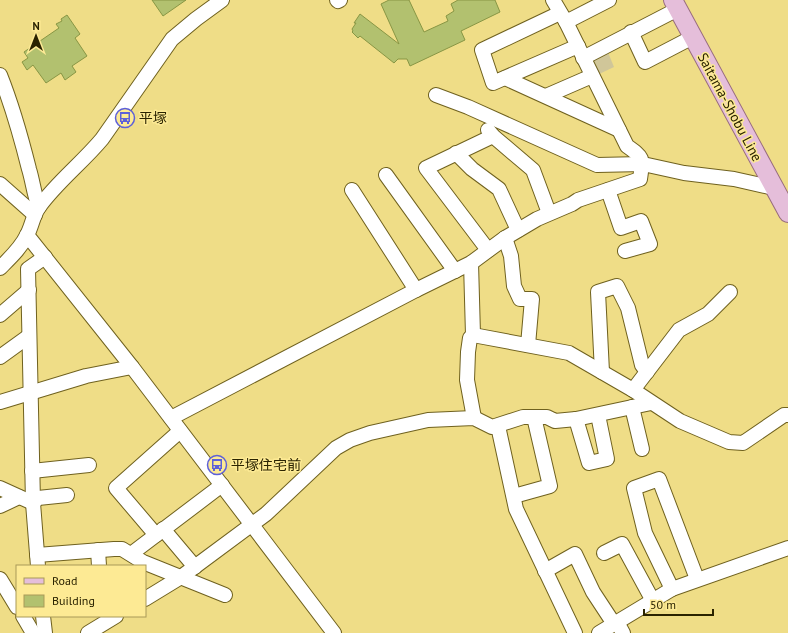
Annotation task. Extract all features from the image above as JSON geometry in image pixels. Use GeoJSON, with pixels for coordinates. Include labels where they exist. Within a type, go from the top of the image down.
{"type":"FeatureCollection","features":[{"type":"Feature","properties":{"kind":"main road","name":"Saitama-Shobu Line"},"geometry":{"type":"LineString","coordinates":[[675,4],[788,213]]}},
{"type":"Feature","properties":{"kind":"street"},"geometry":{"type":"LineString","coordinates":[[0,268],[16,252],[27,235],[37,212],[49,194],[89,155],[102,139],[172,39],[222,0]]}},
{"type":"Feature","properties":{"kind":"street"},"geometry":{"type":"LineString","coordinates":[[171,418],[416,290],[471,263],[505,238],[537,219],[578,200],[640,179],[642,164],[640,155],[627,146],[553,0]]}},
{"type":"Feature","properties":{"kind":"street"},"geometry":{"type":"LineString","coordinates":[[609,0],[482,50],[493,83],[631,32],[675,4]]}},
{"type":"Feature","properties":{"kind":"street"},"geometry":{"type":"LineString","coordinates":[[631,32],[645,62],[693,37]]}},
{"type":"Feature","properties":{"kind":"street"},"geometry":{"type":"LineString","coordinates":[[0,75],[9,98],[29,169],[37,212]]}},
{"type":"Feature","properties":{"kind":"street"},"geometry":{"type":"LineString","coordinates":[[546,96],[592,76]]}},
{"type":"Feature","properties":{"kind":"street"},"geometry":{"type":"LineString","coordinates":[[505,78],[619,130]]}},
{"type":"Feature","properties":{"kind":"street"},"geometry":{"type":"LineString","coordinates":[[436,95],[503,122],[597,164],[642,164],[734,179],[774,188]]}},
{"type":"Feature","properties":{"kind":"street"},"geometry":{"type":"LineString","coordinates":[[503,122],[488,130],[533,170],[549,214]]}},
{"type":"Feature","properties":{"kind":"street"},"geometry":{"type":"LineString","coordinates":[[488,250],[426,168],[493,136]]}},
{"type":"Feature","properties":{"kind":"street"},"geometry":{"type":"LineString","coordinates":[[456,153],[472,169],[499,188],[518,230]]}},
{"type":"Feature","properties":{"kind":"street"},"geometry":{"type":"LineString","coordinates":[[386,175],[455,271]]}},
{"type":"Feature","properties":{"kind":"street"},"geometry":{"type":"LineString","coordinates":[[0,184],[37,212]]}},
{"type":"Feature","properties":{"kind":"street"},"geometry":{"type":"LineString","coordinates":[[352,190],[416,290]]}},
{"type":"Feature","properties":{"kind":"street"},"geometry":{"type":"LineString","coordinates":[[608,190],[621,228],[641,222],[650,244],[625,250]]}},
{"type":"Feature","properties":{"kind":"street"},"geometry":{"type":"LineString","coordinates":[[27,235],[132,367],[334,633]]}},
{"type":"Feature","properties":{"kind":"street"},"geometry":{"type":"LineString","coordinates":[[505,238],[511,256],[514,286],[520,299],[532,300],[528,345]]}},
{"type":"Feature","properties":{"kind":"street"},"geometry":{"type":"LineString","coordinates":[[45,257],[28,269],[33,503],[38,561],[98,550],[122,549],[132,560],[225,594]]}},
{"type":"Feature","properties":{"kind":"street"},"geometry":{"type":"LineString","coordinates":[[471,263],[473,335],[470,338],[468,352],[467,380],[474,418]]}},
{"type":"Feature","properties":{"kind":"street"},"geometry":{"type":"LineString","coordinates":[[602,372],[598,292],[617,286],[628,308],[642,365],[646,372]]}},
{"type":"Feature","properties":{"kind":"street"},"geometry":{"type":"LineString","coordinates":[[0,314],[29,290]]}},
{"type":"Feature","properties":{"kind":"street"},"geometry":{"type":"LineString","coordinates":[[633,390],[679,330],[708,314],[730,292]]}},
{"type":"Feature","properties":{"kind":"street"},"geometry":{"type":"LineString","coordinates":[[473,335],[569,353],[633,390],[680,421],[729,442],[743,443],[784,415],[788,415]]}},
{"type":"Feature","properties":{"kind":"street"},"geometry":{"type":"LineString","coordinates":[[0,357],[29,336]]}},
{"type":"Feature","properties":{"kind":"street"},"geometry":{"type":"LineString","coordinates":[[0,402],[86,376],[132,367]]}},
{"type":"Feature","properties":{"kind":"street"},"geometry":{"type":"LineString","coordinates":[[146,598],[181,577],[266,514],[336,448],[350,440],[370,433],[428,420],[474,418],[492,427],[523,417],[547,417],[555,421],[576,419],[651,403]]}},
{"type":"Feature","properties":{"kind":"street"},"geometry":{"type":"LineString","coordinates":[[632,407],[642,449]]}},
{"type":"Feature","properties":{"kind":"street"},"geometry":{"type":"LineString","coordinates":[[576,419],[589,463],[607,459],[598,415]]}},
{"type":"Feature","properties":{"kind":"street"},"geometry":{"type":"LineString","coordinates":[[514,496],[550,486],[534,417]]}},
{"type":"Feature","properties":{"kind":"street"},"geometry":{"type":"LineString","coordinates":[[498,426],[516,509],[575,633]]}},
{"type":"Feature","properties":{"kind":"street"},"geometry":{"type":"LineString","coordinates":[[180,431],[116,488],[195,566]]}},
{"type":"Feature","properties":{"kind":"street"},"geometry":{"type":"LineString","coordinates":[[32,471],[89,465]]}},
{"type":"Feature","properties":{"kind":"street"},"geometry":{"type":"LineString","coordinates":[[672,589],[645,533],[634,488],[659,479],[697,579]]}},
{"type":"Feature","properties":{"kind":"street"},"geometry":{"type":"LineString","coordinates":[[132,560],[160,532],[222,485]]}},
{"type":"Feature","properties":{"kind":"street"},"geometry":{"type":"LineString","coordinates":[[0,488],[33,503]]}},
{"type":"Feature","properties":{"kind":"street"},"geometry":{"type":"LineString","coordinates":[[33,503],[38,498],[67,495]]}},
{"type":"Feature","properties":{"kind":"street"},"geometry":{"type":"LineString","coordinates":[[0,506],[19,497]]}},
{"type":"Feature","properties":{"kind":"street"},"geometry":{"type":"LineString","coordinates":[[604,553],[622,544],[653,600]]}},
{"type":"Feature","properties":{"kind":"street"},"geometry":{"type":"LineString","coordinates":[[598,633],[618,626],[653,600],[672,589],[788,548]]}},
{"type":"Feature","properties":{"kind":"street"},"geometry":{"type":"LineString","coordinates":[[98,550],[99,565]]}},
{"type":"Feature","properties":{"kind":"street"},"geometry":{"type":"LineString","coordinates":[[545,571],[575,554],[594,592],[618,626]]}},
{"type":"Feature","properties":{"kind":"street"},"geometry":{"type":"LineString","coordinates":[[0,579],[16,604]]}},
{"type":"Feature","properties":{"kind":"street"},"geometry":{"type":"LineString","coordinates":[[24,617],[33,633]]}},
{"type":"Feature","properties":{"kind":"street"},"geometry":{"type":"LineString","coordinates":[[43,617],[45,633]]}},
{"type":"Feature","properties":{"kind":"street"},"geometry":{"type":"LineString","coordinates":[[88,633],[114,617]]}},
{"type":"Feature","properties":{"kind":"shaded area"},"geometry":{"type":"Polygon","coordinates":[[[607,50],[614,67],[595,76],[590,58],[607,50]]]}},
{"type":"Feature","properties":{"kind":"building"},"geometry":{"type":"Polygon","coordinates":[[[152,0],[186,0],[163,16],[152,0]]]}},
{"type":"Feature","properties":{"kind":"building"},"geometry":{"type":"Polygon","coordinates":[[[389,0],[409,0],[424,32],[448,21],[446,16],[454,11],[451,4],[458,0],[495,0],[500,12],[461,31],[465,40],[410,66],[407,59],[398,59],[394,63],[360,36],[358,38],[352,32],[352,29],[356,23],[354,23],[360,14],[399,44],[381,4],[389,0]]]}},
{"type":"Feature","properties":{"kind":"building"},"geometry":{"type":"Polygon","coordinates":[[[67,15],[80,34],[75,38],[87,56],[72,66],[76,72],[65,80],[61,73],[46,83],[33,65],[27,70],[22,62],[28,58],[24,52],[59,28],[56,24],[62,21],[61,19],[67,15]]]}},
{"type":"Feature","properties":{"kind":"place","name":"平塚"},"geometry":{"type":"Point","coordinates":[125,118]}},
{"type":"Feature","properties":{"kind":"place","name":"平塚住宅前"},"geometry":{"type":"Point","coordinates":[217,465]}}]}
